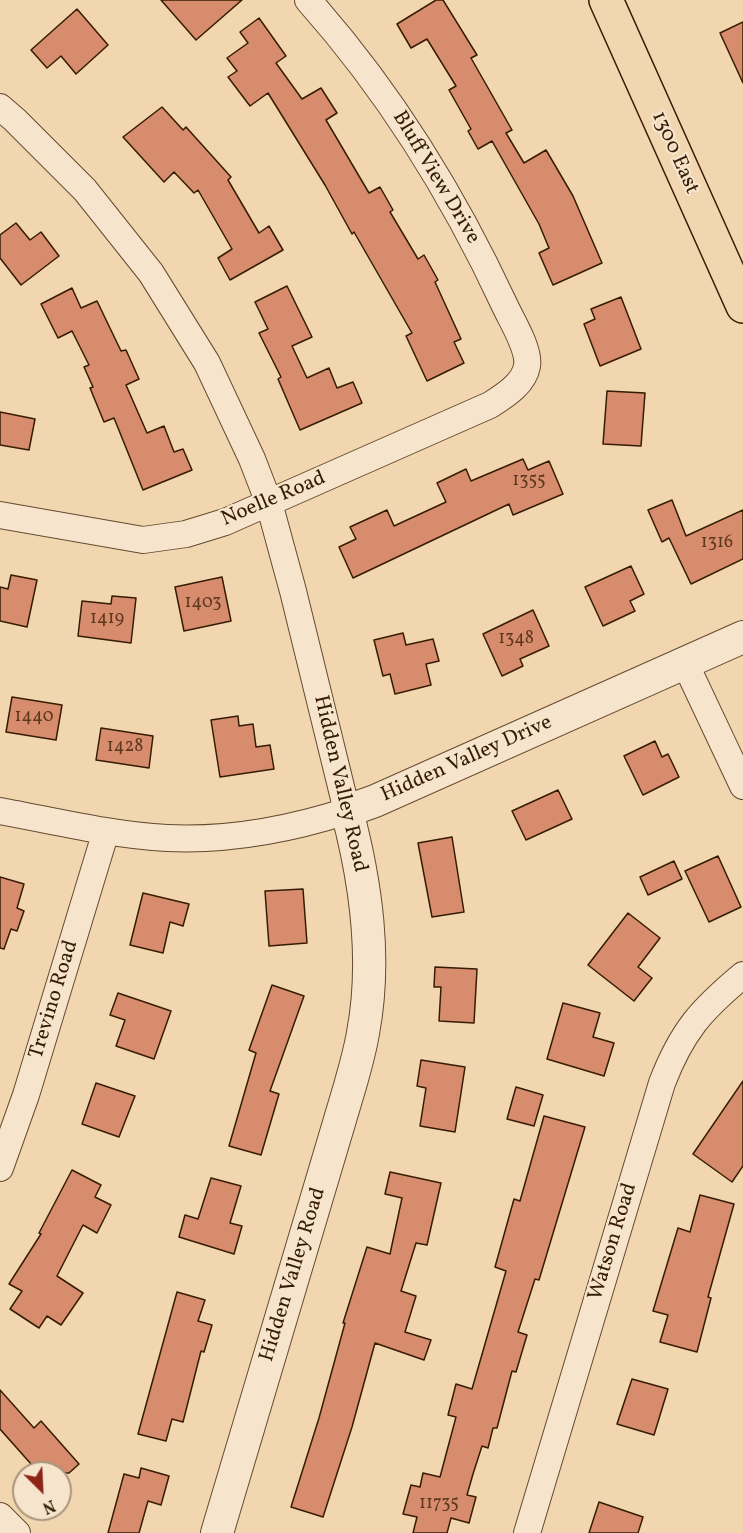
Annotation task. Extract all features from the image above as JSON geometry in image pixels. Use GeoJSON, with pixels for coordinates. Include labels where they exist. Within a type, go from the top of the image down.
{"type":"FeatureCollection","features":[{"type":"Feature","properties":{"kind":"main road","name":"1300 East"},"geometry":{"type":"LineString","coordinates":[[606,0],[743,306]]}},
{"type":"Feature","properties":{"kind":"street","name":"Bluff View Drive"},"geometry":{"type":"LineString","coordinates":[[308,0],[337,33],[389,101],[437,176],[483,258],[522,342],[528,365],[524,374]]}},
{"type":"Feature","properties":{"kind":"street","name":"Hidden Valley Road"},"geometry":{"type":"LineString","coordinates":[[0,107],[85,190],[150,273],[207,363],[252,459],[269,503],[293,591],[358,854],[368,916],[369,974],[363,1031],[350,1086],[217,1533]]}},
{"type":"Feature","properties":{"kind":"street","name":"Noelle Road"},"geometry":{"type":"LineString","coordinates":[[0,515],[143,540],[186,534],[225,522],[490,405],[516,385],[524,374]]}},
{"type":"Feature","properties":{"kind":"street","name":"Hidden Valley Drive"},"geometry":{"type":"LineString","coordinates":[[0,811],[106,831],[167,838],[230,837],[290,828],[347,811],[386,796],[743,637]]}},
{"type":"Feature","properties":{"kind":"street"},"geometry":{"type":"LineString","coordinates":[[685,663],[743,786]]}},
{"type":"Feature","properties":{"kind":"street","name":"Trevino Road"},"geometry":{"type":"LineString","coordinates":[[0,1168],[26,1095],[106,831]]}},
{"type":"Feature","properties":{"kind":"street","name":"Watson Road"},"geometry":{"type":"LineString","coordinates":[[527,1533],[658,1095],[670,1063],[690,1027],[715,999],[743,975]]}},
{"type":"Feature","properties":{"kind":"street"},"geometry":{"type":"LineString","coordinates":[[0,1516],[17,1533]]}},
{"type":"Feature","properties":{"kind":"building"},"geometry":{"type":"Polygon","coordinates":[[[161,0],[242,0],[196,40],[161,0]]]}},
{"type":"Feature","properties":{"kind":"building"},"geometry":{"type":"Polygon","coordinates":[[[436,0],[443,0],[477,55],[471,58],[512,130],[506,133],[524,163],[546,150],[573,196],[602,263],[553,285],[539,253],[549,248],[539,224],[492,141],[478,149],[468,131],[471,129],[449,90],[456,86],[427,39],[411,48],[397,24],[436,0]]]}},
{"type":"Feature","properties":{"kind":"building"},"geometry":{"type":"Polygon","coordinates":[[[77,9],[108,45],[76,74],[61,56],[47,68],[31,50],[77,9]]]}},
{"type":"Feature","properties":{"kind":"building"},"geometry":{"type":"Polygon","coordinates":[[[259,18],[286,56],[276,63],[302,99],[321,88],[337,113],[326,120],[369,193],[380,187],[393,210],[390,212],[418,259],[424,255],[438,280],[435,282],[461,339],[454,342],[464,363],[427,381],[406,336],[412,333],[354,232],[352,234],[325,185],[268,93],[250,106],[228,77],[237,71],[227,58],[248,43],[240,32],[259,18]]]}},
{"type":"Feature","properties":{"kind":"building"},"geometry":{"type":"Polygon","coordinates":[[[743,22],[743,83],[720,33],[743,22]]]}},
{"type":"Feature","properties":{"kind":"building"},"geometry":{"type":"Polygon","coordinates":[[[162,107],[183,130],[186,127],[231,177],[228,180],[259,233],[269,226],[283,250],[230,280],[218,258],[232,249],[198,190],[194,193],[174,172],[164,182],[123,137],[162,107]]]}},
{"type":"Feature","properties":{"kind":"building"},"geometry":{"type":"Polygon","coordinates":[[[16,223],[30,240],[41,232],[59,256],[21,285],[0,258],[0,235],[16,223]]]}},
{"type":"Feature","properties":{"kind":"building"},"geometry":{"type":"Polygon","coordinates":[[[287,286],[312,337],[292,346],[307,378],[329,368],[337,388],[353,382],[362,403],[300,430],[278,379],[281,377],[259,333],[268,329],[255,302],[287,286]]]}},
{"type":"Feature","properties":{"kind":"building"},"geometry":{"type":"Polygon","coordinates":[[[72,288],[81,308],[97,301],[121,351],[126,350],[139,379],[126,385],[147,433],[164,426],[174,452],[183,449],[192,470],[143,490],[114,418],[104,422],[84,367],[89,365],[72,331],[58,338],[41,304],[72,288]]]}},
{"type":"Feature","properties":{"kind":"building"},"geometry":{"type":"Polygon","coordinates":[[[621,297],[641,349],[600,366],[584,324],[595,319],[591,309],[621,297]]]}},
{"type":"Feature","properties":{"kind":"building"},"geometry":{"type":"Polygon","coordinates":[[[607,391],[645,393],[641,446],[603,444],[607,391]]]}},
{"type":"Feature","properties":{"kind":"building"},"geometry":{"type":"Polygon","coordinates":[[[0,412],[35,419],[29,450],[0,445],[0,412]]]}},
{"type":"Feature","properties":{"kind":"building"},"geometry":{"type":"Polygon","coordinates":[[[523,459],[528,470],[549,461],[563,494],[513,515],[509,504],[353,578],[339,547],[356,539],[350,527],[387,510],[394,526],[446,502],[437,483],[466,469],[471,481],[523,459]]]}},
{"type":"Feature","properties":{"kind":"building"},"geometry":{"type":"Polygon","coordinates":[[[672,500],[686,536],[743,510],[743,559],[691,584],[669,538],[662,542],[648,510],[672,500]]]}},
{"type":"Feature","properties":{"kind":"building"},"geometry":{"type":"Polygon","coordinates":[[[631,566],[644,594],[630,601],[635,611],[603,626],[585,587],[631,566]]]}},
{"type":"Feature","properties":{"kind":"building"},"geometry":{"type":"Polygon","coordinates":[[[11,575],[37,580],[27,627],[0,621],[0,587],[8,589],[11,575]]]}},
{"type":"Feature","properties":{"kind":"building"},"geometry":{"type":"Polygon","coordinates":[[[222,577],[231,621],[184,631],[175,587],[222,577]]]}},
{"type":"Feature","properties":{"kind":"building"},"geometry":{"type":"Polygon","coordinates":[[[112,596],[136,598],[131,643],[78,636],[82,601],[111,604],[112,596]]]}},
{"type":"Feature","properties":{"kind":"building"},"geometry":{"type":"Polygon","coordinates":[[[533,610],[549,646],[520,659],[523,666],[502,676],[483,634],[533,610]]]}},
{"type":"Feature","properties":{"kind":"building"},"geometry":{"type":"Polygon","coordinates":[[[403,633],[406,645],[433,639],[439,661],[426,664],[431,685],[395,694],[390,674],[383,676],[374,640],[403,633]]]}},
{"type":"Feature","properties":{"kind":"building"},"geometry":{"type":"Polygon","coordinates":[[[12,697],[62,705],[56,740],[6,732],[12,697]]]}},
{"type":"Feature","properties":{"kind":"building"},"geometry":{"type":"Polygon","coordinates":[[[238,716],[239,726],[253,724],[256,747],[270,745],[274,769],[220,777],[211,720],[238,716]]]}},
{"type":"Feature","properties":{"kind":"building"},"geometry":{"type":"Polygon","coordinates":[[[101,728],[153,736],[149,768],[96,760],[101,728]]]}},
{"type":"Feature","properties":{"kind":"building"},"geometry":{"type":"Polygon","coordinates":[[[655,741],[662,757],[668,754],[679,777],[643,795],[624,756],[655,741]]]}},
{"type":"Feature","properties":{"kind":"building"},"geometry":{"type":"Polygon","coordinates":[[[558,790],[572,819],[526,840],[512,811],[558,790]]]}},
{"type":"Feature","properties":{"kind":"building"},"geometry":{"type":"Polygon","coordinates":[[[452,837],[464,912],[432,917],[418,843],[452,837]]]}},
{"type":"Feature","properties":{"kind":"building"},"geometry":{"type":"Polygon","coordinates":[[[718,856],[741,907],[709,922],[685,871],[718,856]]]}},
{"type":"Feature","properties":{"kind":"building"},"geometry":{"type":"Polygon","coordinates":[[[674,861],[682,879],[648,895],[640,877],[674,861]]]}},
{"type":"Feature","properties":{"kind":"building"},"geometry":{"type":"Polygon","coordinates":[[[0,877],[24,884],[17,908],[24,911],[17,931],[11,929],[4,949],[0,948],[0,877]]]}},
{"type":"Feature","properties":{"kind":"building"},"geometry":{"type":"Polygon","coordinates":[[[303,889],[307,943],[269,946],[265,891],[303,889]]]}},
{"type":"Feature","properties":{"kind":"building"},"geometry":{"type":"Polygon","coordinates":[[[143,893],[189,904],[183,926],[170,922],[163,953],[130,945],[143,893]]]}},
{"type":"Feature","properties":{"kind":"building"},"geometry":{"type":"Polygon","coordinates":[[[628,913],[660,938],[638,967],[652,978],[634,1001],[588,965],[628,913]]]}},
{"type":"Feature","properties":{"kind":"building"},"geometry":{"type":"Polygon","coordinates":[[[435,967],[477,969],[474,1023],[439,1021],[441,987],[434,987],[435,967]]]}},
{"type":"Feature","properties":{"kind":"building"},"geometry":{"type":"Polygon","coordinates":[[[272,985],[304,996],[270,1091],[279,1094],[261,1155],[229,1146],[256,1053],[249,1050],[272,985]]]}},
{"type":"Feature","properties":{"kind":"building"},"geometry":{"type":"Polygon","coordinates":[[[118,993],[171,1011],[154,1059],[116,1046],[125,1020],[110,1015],[118,993]]]}},
{"type":"Feature","properties":{"kind":"building"},"geometry":{"type":"Polygon","coordinates":[[[563,1003],[600,1013],[593,1037],[614,1043],[604,1076],[547,1059],[563,1003]]]}},
{"type":"Feature","properties":{"kind":"building"},"geometry":{"type":"Polygon","coordinates":[[[421,1060],[465,1067],[455,1132],[420,1126],[426,1088],[417,1086],[421,1060]]]}},
{"type":"Feature","properties":{"kind":"building"},"geometry":{"type":"Polygon","coordinates":[[[743,1081],[743,1166],[732,1182],[693,1154],[743,1081]]]}},
{"type":"Feature","properties":{"kind":"building"},"geometry":{"type":"Polygon","coordinates":[[[96,1083],[135,1096],[119,1137],[82,1124],[96,1083]]]}},
{"type":"Feature","properties":{"kind":"building"},"geometry":{"type":"Polygon","coordinates":[[[516,1087],[543,1095],[534,1126],[507,1119],[516,1087]]]}},
{"type":"Feature","properties":{"kind":"building"},"geometry":{"type":"Polygon","coordinates":[[[544,1116],[585,1127],[539,1280],[535,1279],[518,1332],[527,1335],[516,1372],[512,1371],[497,1428],[493,1428],[488,1448],[482,1446],[473,1474],[467,1495],[476,1497],[469,1523],[451,1518],[447,1533],[413,1533],[417,1517],[403,1514],[411,1485],[420,1487],[423,1473],[440,1477],[456,1417],[448,1415],[456,1384],[472,1389],[506,1271],[495,1267],[514,1199],[520,1201],[544,1116]]]}},
{"type":"Feature","properties":{"kind":"building"},"geometry":{"type":"Polygon","coordinates":[[[72,1170],[101,1185],[95,1197],[111,1205],[97,1233],[83,1225],[57,1276],[83,1293],[61,1325],[47,1316],[39,1328],[10,1309],[22,1291],[9,1284],[41,1234],[39,1233],[72,1170]]]}},
{"type":"Feature","properties":{"kind":"building"},"geometry":{"type":"Polygon","coordinates":[[[390,1172],[441,1183],[427,1245],[416,1243],[401,1291],[416,1296],[405,1332],[431,1340],[424,1360],[375,1343],[352,1427],[323,1517],[291,1507],[319,1418],[345,1323],[343,1323],[367,1247],[390,1254],[402,1198],[385,1194],[390,1172]]]}},
{"type":"Feature","properties":{"kind":"building"},"geometry":{"type":"Polygon","coordinates":[[[211,1178],[241,1186],[230,1223],[242,1226],[234,1254],[179,1237],[185,1215],[198,1219],[211,1178]]]}},
{"type":"Feature","properties":{"kind":"building"},"geometry":{"type":"Polygon","coordinates":[[[700,1195],[734,1204],[708,1297],[711,1298],[697,1352],[660,1342],[668,1315],[653,1311],[678,1228],[690,1232],[700,1195]]]}},
{"type":"Feature","properties":{"kind":"building"},"geometry":{"type":"Polygon","coordinates":[[[177,1292],[205,1300],[198,1321],[212,1325],[204,1352],[201,1351],[183,1422],[172,1419],[166,1441],[138,1434],[177,1292]]]}},
{"type":"Feature","properties":{"kind":"building"},"geometry":{"type":"Polygon","coordinates":[[[632,1379],[668,1389],[654,1435],[617,1424],[632,1379]]]}},
{"type":"Feature","properties":{"kind":"building"},"geometry":{"type":"Polygon","coordinates":[[[0,1390],[34,1428],[41,1421],[79,1464],[72,1470],[72,1461],[28,1461],[0,1429],[0,1390]]]}},
{"type":"Feature","properties":{"kind":"building"},"geometry":{"type":"Polygon","coordinates":[[[141,1468],[169,1476],[161,1505],[148,1501],[139,1533],[108,1533],[124,1474],[139,1478],[141,1468]]]}},
{"type":"Feature","properties":{"kind":"building"},"geometry":{"type":"Polygon","coordinates":[[[599,1502],[643,1517],[638,1533],[589,1533],[599,1502]]]}}]}
